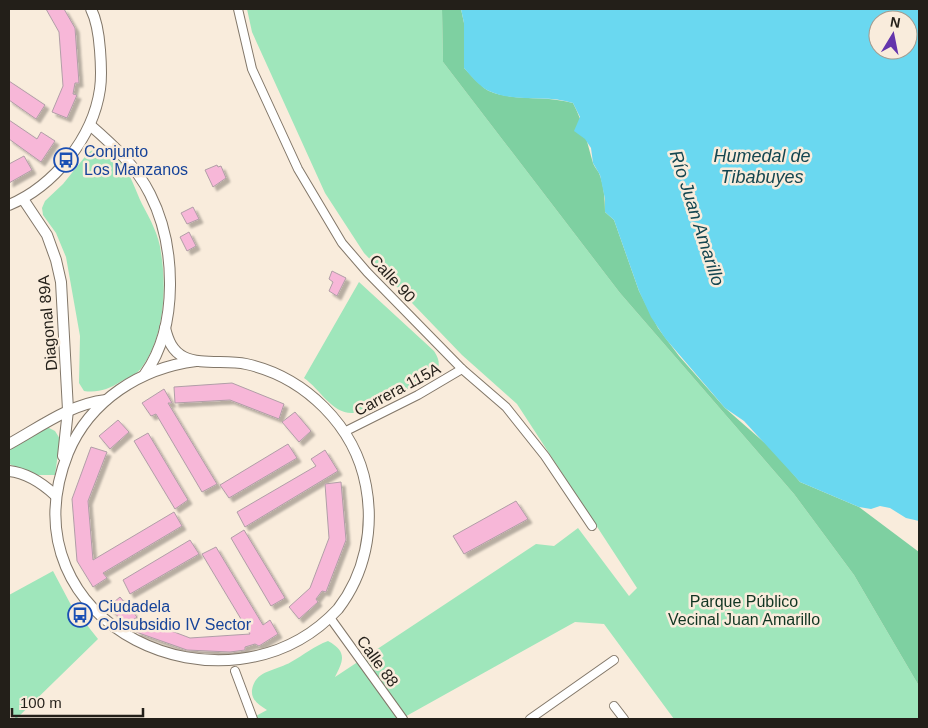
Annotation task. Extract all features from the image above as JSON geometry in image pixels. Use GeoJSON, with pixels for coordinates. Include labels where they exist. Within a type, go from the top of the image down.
{"type":"FeatureCollection","features":[{"type":"Feature","properties":{"kind":"street"},"geometry":{"type":"LineString","coordinates":[[9,205],[23,199],[61,167],[90,125],[100,89],[101,65],[94,16],[91,9]]}},
{"type":"Feature","properties":{"kind":"street","name":"Calle 90"},"geometry":{"type":"LineString","coordinates":[[238,9],[252,68],[298,169],[342,242],[367,272],[462,369],[511,413],[545,456],[592,526]]}},
{"type":"Feature","properties":{"kind":"street"},"geometry":{"type":"LineString","coordinates":[[90,125],[124,156],[150,194],[166,237],[171,282],[165,328],[158,352],[145,374]]}},
{"type":"Feature","properties":{"kind":"street","name":"Diagonal 89A"},"geometry":{"type":"LineString","coordinates":[[23,199],[47,235],[61,282],[68,410],[61,469],[55,495],[54,527],[58,552],[66,577],[79,600],[96,622],[114,638]]}},
{"type":"Feature","properties":{"kind":"street"},"geometry":{"type":"LineString","coordinates":[[165,328],[168,340],[174,350],[184,357],[196,361]]}},
{"type":"Feature","properties":{"kind":"street","name":"Diagonal 89A"},"geometry":{"type":"LineString","coordinates":[[61,469],[71,446],[84,424],[106,400],[126,384],[161,368],[196,361],[221,360],[245,364],[284,378],[311,395],[329,412],[344,432],[361,468],[369,507],[366,547],[358,573],[343,603],[331,619],[308,640],[270,662]]}},
{"type":"Feature","properties":{"kind":"street","name":"Carrera 115A"},"geometry":{"type":"LineString","coordinates":[[344,432],[418,395],[462,369]]}},
{"type":"Feature","properties":{"kind":"street"},"geometry":{"type":"LineString","coordinates":[[9,444],[68,410],[93,401],[106,400]]}},
{"type":"Feature","properties":{"kind":"street"},"geometry":{"type":"LineString","coordinates":[[68,410],[72,418],[84,424]]}},
{"type":"Feature","properties":{"kind":"street"},"geometry":{"type":"LineString","coordinates":[[9,471],[29,476],[55,495]]}},
{"type":"Feature","properties":{"kind":"street","name":"Calle 88"},"geometry":{"type":"LineString","coordinates":[[331,619],[403,719]]}},
{"type":"Feature","properties":{"kind":"street"},"geometry":{"type":"LineString","coordinates":[[530,719],[614,660]]}},
{"type":"Feature","properties":{"kind":"street"},"geometry":{"type":"LineString","coordinates":[[222,672],[249,668]]}},
{"type":"Feature","properties":{"kind":"street"},"geometry":{"type":"LineString","coordinates":[[235,670],[254,719]]}},
{"type":"Feature","properties":{"kind":"street"},"geometry":{"type":"LineString","coordinates":[[614,706],[624,719]]}},
{"type":"Feature","properties":{"kind":"green space","name":"Parque Público Vecinal Juan Amarillo"},"geometry":{"type":"Polygon","coordinates":[[[247,9],[442,9],[443,62],[620,293],[794,494],[854,575],[919,686],[919,719],[674,719],[604,624],[575,622],[401,719],[250,719],[267,710],[256,702],[252,690],[257,678],[267,672],[291,662],[328,641],[339,649],[342,657],[335,677],[536,544],[554,546],[578,528],[629,596],[637,588],[517,404],[462,355],[364,253],[325,193],[252,32],[247,9]]]}},
{"type":"Feature","properties":{"kind":"green space"},"geometry":{"type":"Polygon","coordinates":[[[442,9],[461,9],[464,23],[464,68],[479,84],[489,91],[499,94],[573,103],[582,125],[593,163],[601,178],[605,212],[614,220],[639,291],[658,328],[679,356],[725,408],[773,450],[800,482],[859,507],[919,552],[919,686],[854,575],[794,494],[620,293],[443,62],[442,9]]]}},
{"type":"Feature","properties":{"kind":"green space"},"geometry":{"type":"Polygon","coordinates":[[[97,147],[115,157],[130,177],[154,227],[161,253],[164,282],[162,312],[155,342],[140,369],[132,376],[112,387],[99,391],[84,391],[79,383],[80,336],[66,257],[56,233],[43,215],[42,208],[45,201],[63,184],[88,153],[97,147]]]}},
{"type":"Feature","properties":{"kind":"green space"},"geometry":{"type":"Polygon","coordinates":[[[359,282],[434,351],[439,365],[433,378],[353,413],[339,410],[333,406],[304,378],[359,282]]]}},
{"type":"Feature","properties":{"kind":"green space"},"geometry":{"type":"Polygon","coordinates":[[[47,427],[55,431],[60,439],[55,475],[37,475],[9,464],[9,448],[47,427]]]}},
{"type":"Feature","properties":{"kind":"green space"},"geometry":{"type":"Polygon","coordinates":[[[53,571],[71,605],[98,639],[16,719],[9,707],[9,595],[53,571]]]}},
{"type":"Feature","properties":{"kind":"water","name":"Humedal de Tibabuyes"},"geometry":{"type":"Polygon","coordinates":[[[461,9],[919,9],[919,521],[906,518],[890,508],[880,506],[871,509],[859,507],[800,482],[744,421],[725,408],[665,338],[651,317],[639,291],[614,220],[605,212],[605,199],[600,175],[593,163],[591,148],[585,139],[574,131],[580,117],[573,103],[563,100],[499,95],[482,87],[464,68],[464,23],[461,9]]]}},
{"type":"Feature","properties":{"kind":"building"},"geometry":{"type":"Polygon","coordinates":[[[46,9],[64,9],[75,28],[79,83],[75,83],[73,94],[77,95],[67,118],[52,112],[63,86],[59,32],[46,9]]]}},
{"type":"Feature","properties":{"kind":"building"},"geometry":{"type":"Polygon","coordinates":[[[9,81],[45,105],[36,119],[9,100],[9,81]]]}},
{"type":"Feature","properties":{"kind":"building"},"geometry":{"type":"Polygon","coordinates":[[[9,120],[37,139],[41,132],[55,141],[41,162],[9,139],[9,120]]]}},
{"type":"Feature","properties":{"kind":"building"},"geometry":{"type":"Polygon","coordinates":[[[24,156],[32,170],[9,183],[9,164],[24,156]]]}},
{"type":"Feature","properties":{"kind":"building"},"geometry":{"type":"Polygon","coordinates":[[[217,165],[218,167],[221,166],[226,178],[213,187],[205,170],[217,165]]]}},
{"type":"Feature","properties":{"kind":"building"},"geometry":{"type":"Polygon","coordinates":[[[193,207],[199,219],[187,224],[181,213],[193,207]]]}},
{"type":"Feature","properties":{"kind":"building"},"geometry":{"type":"Polygon","coordinates":[[[189,232],[196,246],[187,251],[180,237],[189,232]]]}},
{"type":"Feature","properties":{"kind":"building"},"geometry":{"type":"Polygon","coordinates":[[[332,271],[346,278],[337,296],[329,291],[333,282],[329,279],[332,271]]]}},
{"type":"Feature","properties":{"kind":"building"},"geometry":{"type":"Polygon","coordinates":[[[232,383],[284,404],[279,419],[230,400],[175,403],[174,387],[232,383]]]}},
{"type":"Feature","properties":{"kind":"building"},"geometry":{"type":"Polygon","coordinates":[[[164,389],[172,403],[168,403],[217,484],[202,492],[156,414],[151,416],[142,403],[164,389]]]}},
{"type":"Feature","properties":{"kind":"building"},"geometry":{"type":"Polygon","coordinates":[[[295,412],[311,431],[299,442],[282,422],[295,412]]]}},
{"type":"Feature","properties":{"kind":"building"},"geometry":{"type":"Polygon","coordinates":[[[118,420],[129,432],[110,449],[99,436],[118,420]]]}},
{"type":"Feature","properties":{"kind":"building"},"geometry":{"type":"Polygon","coordinates":[[[148,433],[188,500],[175,509],[134,441],[148,433]]]}},
{"type":"Feature","properties":{"kind":"building"},"geometry":{"type":"Polygon","coordinates":[[[288,444],[297,458],[229,498],[220,485],[288,444]]]}},
{"type":"Feature","properties":{"kind":"building"},"geometry":{"type":"Polygon","coordinates":[[[91,447],[107,452],[88,501],[93,560],[174,512],[182,526],[103,573],[107,578],[93,587],[77,561],[72,499],[91,447]]]}},
{"type":"Feature","properties":{"kind":"building"},"geometry":{"type":"Polygon","coordinates":[[[325,450],[338,471],[245,527],[237,512],[316,466],[311,459],[325,450]]]}},
{"type":"Feature","properties":{"kind":"building"},"geometry":{"type":"Polygon","coordinates":[[[341,482],[346,540],[326,592],[322,591],[316,599],[318,602],[299,619],[289,607],[310,588],[329,538],[325,484],[341,482]]]}},
{"type":"Feature","properties":{"kind":"building"},"geometry":{"type":"Polygon","coordinates":[[[516,501],[528,519],[464,554],[453,536],[516,501]]]}},
{"type":"Feature","properties":{"kind":"building"},"geometry":{"type":"Polygon","coordinates":[[[244,530],[285,598],[271,606],[231,538],[244,530]]]}},
{"type":"Feature","properties":{"kind":"building"},"geometry":{"type":"Polygon","coordinates":[[[190,540],[199,554],[130,594],[123,580],[190,540]]]}},
{"type":"Feature","properties":{"kind":"building"},"geometry":{"type":"Polygon","coordinates":[[[216,547],[263,625],[270,620],[278,634],[259,646],[255,644],[245,647],[245,650],[230,652],[187,650],[136,632],[140,619],[190,638],[250,634],[202,554],[216,547]]]}},
{"type":"Feature","properties":{"kind":"building"},"geometry":{"type":"Polygon","coordinates":[[[120,597],[137,617],[127,625],[108,607],[120,597]]]}},
{"type":"Feature","properties":{"kind":"place","name":"Conjunto Los Manzanos"},"geometry":{"type":"Point","coordinates":[66,160]}},
{"type":"Feature","properties":{"kind":"place","name":"Ciudadela Colsubsidio IV Sector"},"geometry":{"type":"Point","coordinates":[80,615]}},
{"type":"Feature","properties":{"kind":"water label","name":"Río Juan Amarillo"},"geometry":{"type":"Point","coordinates":[697,218]}}]}
